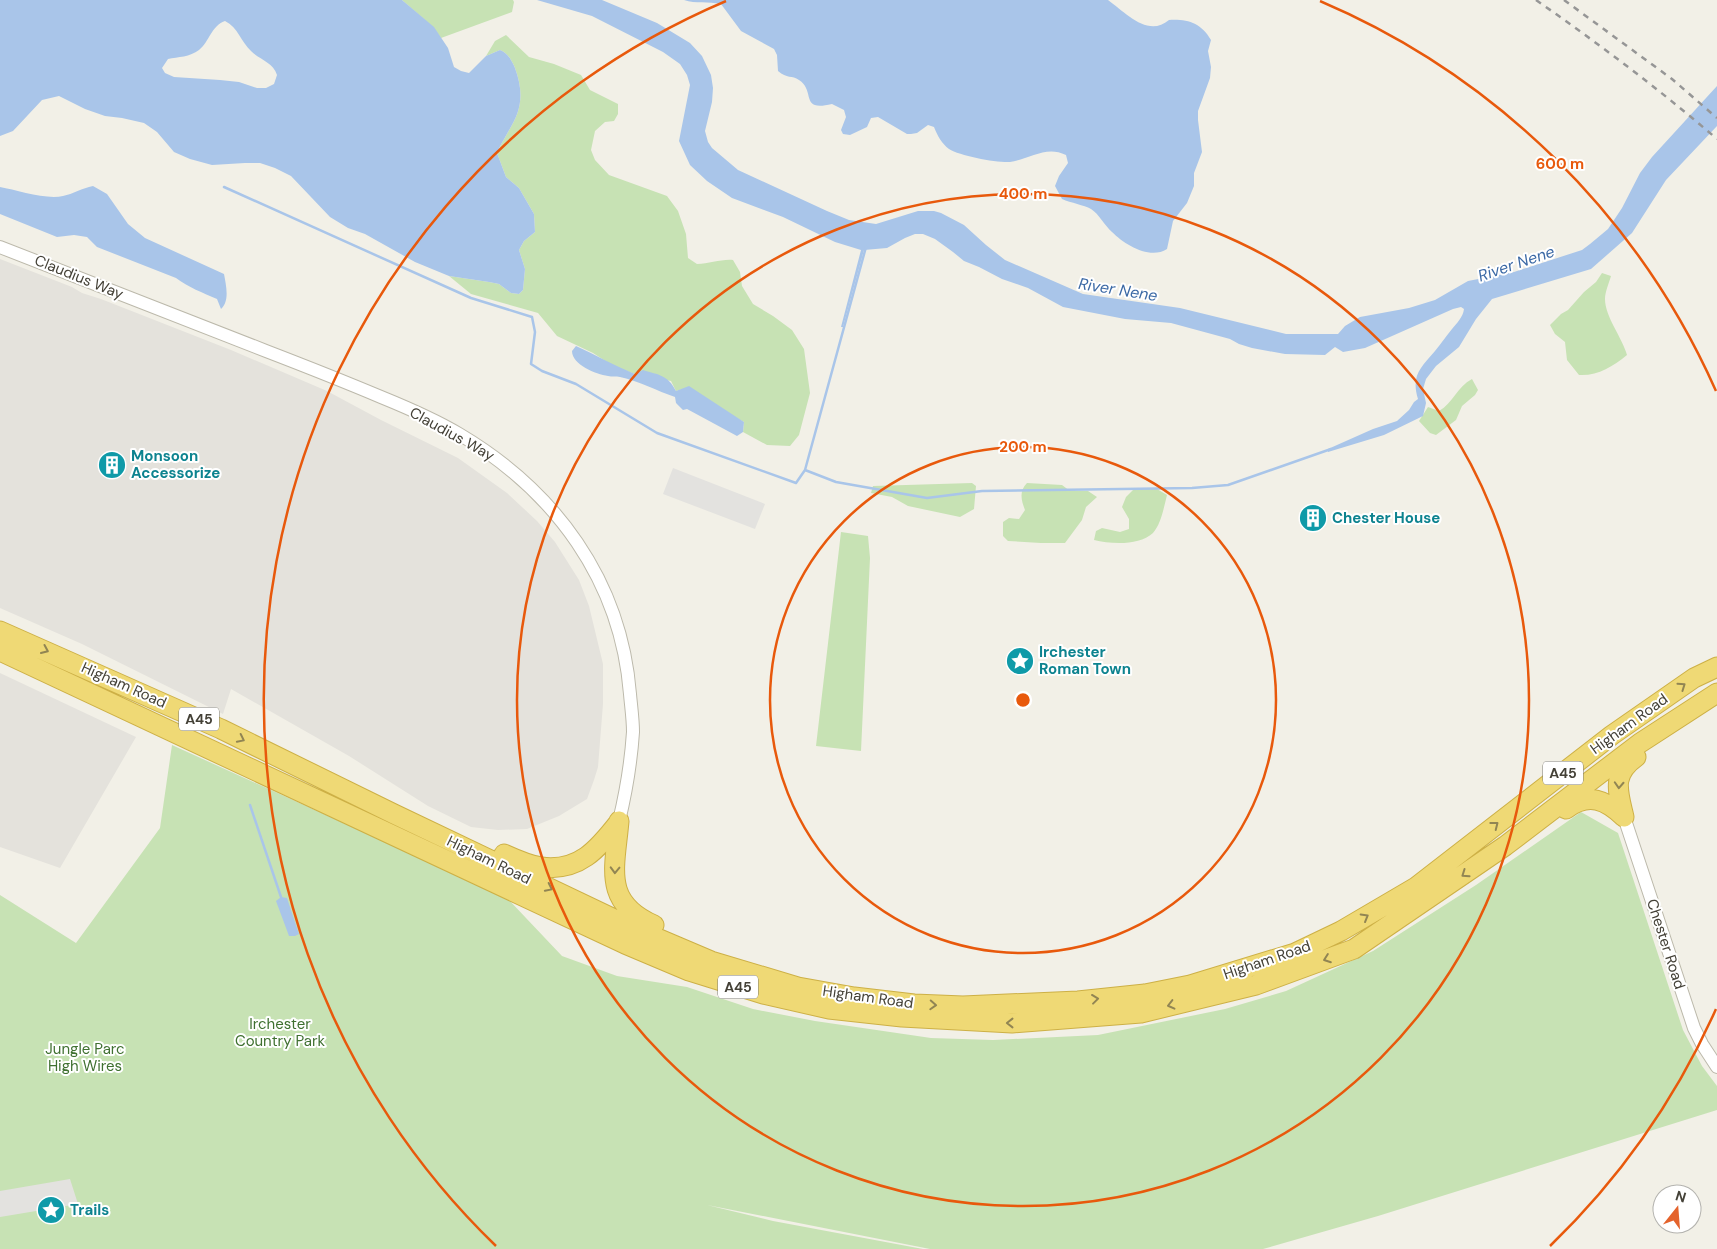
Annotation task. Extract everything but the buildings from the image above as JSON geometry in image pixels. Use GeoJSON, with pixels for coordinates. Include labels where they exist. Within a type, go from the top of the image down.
{"type":"FeatureCollection","features":[{"type":"Feature","properties":{"kind":"highway","name":"Higham Road"},"geometry":{"type":"LineString","coordinates":[[0,631],[221,729],[631,927],[711,961],[798,987],[854,997],[963,1006],[1078,1001],[1145,994],[1190,985],[1295,953],[1341,931],[1416,887],[1612,735],[1694,678],[1717,667]]}},
{"type":"Feature","properties":{"kind":"highway","name":"Higham Road"},"geometry":{"type":"LineString","coordinates":[[0,651],[625,944],[689,971],[753,991],[830,1009],[902,1017],[1012,1023],[1141,1013],[1256,985],[1354,949],[1505,846],[1640,743],[1717,695]]}},
{"type":"Feature","properties":{"kind":"highway"},"geometry":{"type":"LineString","coordinates":[[1624,817],[1618,791],[1618,783],[1624,766],[1710,704],[1717,695]]}},
{"type":"Feature","properties":{"kind":"highway"},"geometry":{"type":"LineString","coordinates":[[1505,846],[1539,829],[1572,804],[1582,800],[1590,799],[1605,802],[1624,817]]}},
{"type":"Feature","properties":{"kind":"highway"},"geometry":{"type":"LineString","coordinates":[[394,814],[446,831],[527,863],[542,867],[566,866],[584,859],[600,846],[619,821]]}},
{"type":"Feature","properties":{"kind":"highway"},"geometry":{"type":"LineString","coordinates":[[619,821],[614,870],[616,887],[624,903],[635,916],[798,987]]}},
{"type":"Feature","properties":{"kind":"street","name":"Claudius Way"},"geometry":{"type":"LineString","coordinates":[[0,246],[423,414],[501,461],[537,493],[572,534],[598,577],[615,616],[628,672],[633,729],[627,784],[619,821]]}},
{"type":"Feature","properties":{"kind":"street","name":"Chester Road"},"geometry":{"type":"LineString","coordinates":[[1624,817],[1694,1028],[1717,1067]]}},
{"type":"Feature","properties":{"kind":"shaded area"},"geometry":{"type":"Polygon","coordinates":[[[0,259],[72,287],[82,293],[231,350],[327,391],[458,458],[507,493],[537,521],[555,542],[579,580],[589,606],[603,664],[603,704],[598,767],[587,799],[559,816],[527,829],[498,830],[471,827],[428,806],[349,756],[231,689],[223,714],[82,644],[0,608],[0,259]]]}},
{"type":"Feature","properties":{"kind":"shaded area"},"geometry":{"type":"Polygon","coordinates":[[[673,468],[765,504],[755,529],[663,494],[673,468]]]}},
{"type":"Feature","properties":{"kind":"shaded area"},"geometry":{"type":"Polygon","coordinates":[[[0,673],[136,737],[60,868],[0,847],[0,673]]]}},
{"type":"Feature","properties":{"kind":"shaded area"},"geometry":{"type":"Polygon","coordinates":[[[70,1179],[78,1204],[0,1217],[0,1191],[70,1179]]]}},
{"type":"Feature","properties":{"kind":"green space"},"geometry":{"type":"Polygon","coordinates":[[[402,0],[513,0],[514,2],[512,12],[441,38],[433,27],[402,0]]]}},
{"type":"Feature","properties":{"kind":"green space"},"geometry":{"type":"Polygon","coordinates":[[[506,35],[529,57],[554,64],[581,75],[590,90],[618,104],[618,114],[614,121],[605,122],[595,131],[591,150],[595,160],[609,175],[667,196],[678,211],[686,234],[688,258],[697,264],[733,260],[740,272],[742,286],[753,304],[792,330],[804,349],[810,393],[799,435],[790,446],[767,445],[743,432],[744,422],[683,389],[676,391],[671,381],[635,374],[613,366],[593,353],[557,336],[538,313],[471,294],[449,276],[499,284],[511,293],[519,294],[523,290],[525,269],[519,250],[524,241],[535,232],[534,214],[519,188],[506,177],[497,153],[519,109],[520,85],[514,65],[505,53],[500,50],[486,56],[495,41],[506,35]]]}},
{"type":"Feature","properties":{"kind":"green space"},"geometry":{"type":"Polygon","coordinates":[[[1602,273],[1611,276],[1605,299],[1606,306],[1627,355],[1605,370],[1579,375],[1567,360],[1565,342],[1555,334],[1550,325],[1596,282],[1602,273]]]}},
{"type":"Feature","properties":{"kind":"green space"},"geometry":{"type":"Polygon","coordinates":[[[1472,379],[1478,390],[1462,406],[1456,420],[1436,435],[1430,433],[1419,421],[1428,407],[1439,411],[1444,408],[1462,386],[1472,379]]]}},
{"type":"Feature","properties":{"kind":"green space"},"geometry":{"type":"Polygon","coordinates":[[[972,483],[976,486],[974,509],[960,517],[908,506],[892,497],[871,493],[873,486],[972,483]]]}},
{"type":"Feature","properties":{"kind":"green space"},"geometry":{"type":"Polygon","coordinates":[[[1027,483],[1062,485],[1070,491],[1088,491],[1097,497],[1086,507],[1082,520],[1065,543],[1008,541],[1003,536],[1003,522],[1009,518],[1019,519],[1025,510],[1022,496],[1023,489],[1027,483]]]}},
{"type":"Feature","properties":{"kind":"green space"},"geometry":{"type":"Polygon","coordinates":[[[1134,489],[1157,489],[1167,495],[1160,520],[1153,533],[1140,540],[1125,543],[1094,540],[1096,531],[1102,528],[1120,532],[1129,529],[1129,519],[1122,507],[1126,497],[1134,489]]]}},
{"type":"Feature","properties":{"kind":"green space"},"geometry":{"type":"Polygon","coordinates":[[[841,532],[868,536],[870,558],[861,751],[816,746],[841,532]]]}},
{"type":"Feature","properties":{"kind":"green space"},"geometry":{"type":"Polygon","coordinates":[[[172,745],[506,897],[562,956],[617,976],[687,987],[753,1009],[815,1021],[931,1038],[993,1040],[1098,1035],[1225,1009],[1286,991],[1373,951],[1476,885],[1581,812],[1618,833],[1683,1030],[1702,1066],[1717,1086],[1717,1110],[1378,1216],[1263,1249],[930,1249],[707,1205],[773,1221],[923,1249],[0,1249],[0,895],[76,943],[160,828],[172,745]]]}},
{"type":"Feature","properties":{"kind":"water"},"geometry":{"type":"Polygon","coordinates":[[[0,0],[402,0],[434,27],[448,48],[454,67],[469,73],[486,56],[500,50],[507,55],[515,68],[520,85],[519,109],[497,153],[506,177],[519,188],[534,214],[535,232],[524,241],[519,250],[525,269],[523,290],[519,294],[511,293],[499,284],[449,276],[415,262],[330,217],[291,176],[275,168],[260,163],[212,165],[190,159],[174,152],[157,132],[144,123],[105,116],[85,109],[59,96],[42,100],[13,131],[0,136],[0,0]],[[225,21],[220,23],[199,50],[192,54],[168,59],[162,68],[165,73],[174,77],[239,82],[257,88],[266,88],[274,84],[277,75],[273,67],[251,51],[225,21]]]}},
{"type":"Feature","properties":{"kind":"water"},"geometry":{"type":"Polygon","coordinates":[[[537,0],[602,0],[657,23],[690,43],[702,56],[711,75],[713,88],[712,102],[705,131],[712,148],[738,170],[827,211],[849,220],[876,224],[918,211],[934,211],[964,225],[1005,260],[1083,294],[1180,308],[1286,334],[1338,334],[1345,326],[1360,317],[1409,308],[1435,300],[1468,281],[1514,272],[1582,250],[1608,229],[1622,208],[1640,173],[1652,157],[1717,86],[1717,126],[1666,180],[1632,233],[1591,269],[1492,299],[1476,319],[1459,347],[1436,366],[1426,379],[1423,389],[1426,403],[1423,416],[1384,435],[1328,452],[1328,449],[1373,429],[1397,421],[1409,410],[1418,399],[1416,378],[1418,373],[1460,320],[1464,309],[1461,307],[1453,309],[1365,348],[1343,352],[1335,347],[1325,355],[1285,354],[1252,348],[1230,339],[1171,323],[1125,319],[1063,307],[1028,288],[1002,279],[964,261],[935,239],[923,234],[915,234],[887,248],[864,250],[843,327],[841,327],[861,250],[835,242],[783,217],[732,198],[707,181],[690,165],[679,141],[690,85],[687,75],[680,64],[663,52],[592,16],[537,0]]]}},
{"type":"Feature","properties":{"kind":"water"},"geometry":{"type":"Polygon","coordinates":[[[684,0],[1108,0],[1137,22],[1145,25],[1161,25],[1169,20],[1182,20],[1193,23],[1203,30],[1211,40],[1208,51],[1211,67],[1210,78],[1198,111],[1202,152],[1194,173],[1194,186],[1187,203],[1173,221],[1167,249],[1153,253],[1138,250],[1112,232],[1091,209],[1062,199],[1055,186],[1068,163],[1066,155],[1059,152],[1045,152],[1010,162],[979,158],[949,149],[944,145],[934,127],[928,125],[917,133],[907,134],[878,117],[871,118],[867,127],[850,135],[843,134],[841,130],[846,117],[844,110],[832,104],[822,106],[812,103],[807,90],[799,80],[778,71],[777,55],[774,49],[741,31],[721,4],[684,0]]]}},
{"type":"Feature","properties":{"kind":"water"},"geometry":{"type":"Polygon","coordinates":[[[93,186],[107,194],[128,224],[145,238],[224,274],[226,302],[224,306],[221,309],[217,299],[176,278],[97,247],[87,237],[74,235],[57,237],[0,214],[0,187],[40,196],[56,197],[93,186]]]}},
{"type":"Feature","properties":{"kind":"water"},"geometry":{"type":"Polygon","coordinates":[[[576,346],[635,374],[643,370],[662,376],[670,382],[676,391],[689,386],[744,422],[743,432],[737,436],[687,409],[683,410],[676,403],[675,397],[634,381],[591,371],[580,365],[573,356],[572,351],[576,346]]]}},
{"type":"Feature","properties":{"kind":"water"},"geometry":{"type":"Polygon","coordinates":[[[281,897],[287,898],[299,934],[295,936],[289,936],[276,901],[281,897]]]}},
{"type":"Feature","properties":{"kind":"waterway"},"geometry":{"type":"LineString","coordinates":[[224,187],[471,298],[532,317],[535,332],[531,364],[542,371],[576,384],[657,433],[796,483],[805,470],[866,247]]}},
{"type":"Feature","properties":{"kind":"waterway"},"geometry":{"type":"LineString","coordinates":[[805,470],[836,482],[927,498],[982,491],[1192,488],[1228,485],[1331,449]]}},
{"type":"Feature","properties":{"kind":"waterway"},"geometry":{"type":"LineString","coordinates":[[250,805],[281,897]]}},
{"type":"Feature","properties":{"kind":"railway"},"geometry":{"type":"LineString","coordinates":[[1536,0],[1628,67],[1717,139]]}},
{"type":"Feature","properties":{"kind":"railway"},"geometry":{"type":"LineString","coordinates":[[1564,0],[1672,79],[1717,118]]}},
{"type":"Feature","properties":{"kind":"place","name":"Monsoon Accessorize"},"geometry":{"type":"Point","coordinates":[112,465]}},
{"type":"Feature","properties":{"kind":"place","name":"Chester House"},"geometry":{"type":"Point","coordinates":[1313,518]}},
{"type":"Feature","properties":{"kind":"place","name":"Irchester Roman Town"},"geometry":{"type":"Point","coordinates":[1020,661]}},
{"type":"Feature","properties":{"kind":"place","name":"Trails"},"geometry":{"type":"Point","coordinates":[51,1210]}},
{"type":"Feature","properties":{"kind":"water label","name":"River Nene"},"geometry":{"type":"Point","coordinates":[1516,263]}},
{"type":"Feature","properties":{"kind":"water label","name":"River Nene"},"geometry":{"type":"Point","coordinates":[1118,289]}},
{"type":"Feature","properties":{"kind":"park label","name":"Irchester Country Park"},"geometry":{"type":"Point","coordinates":[280,1032]}},
{"type":"Feature","properties":{"kind":"park label","name":"Jungle Parc High Wires"},"geometry":{"type":"Point","coordinates":[85,1058]}}]}
